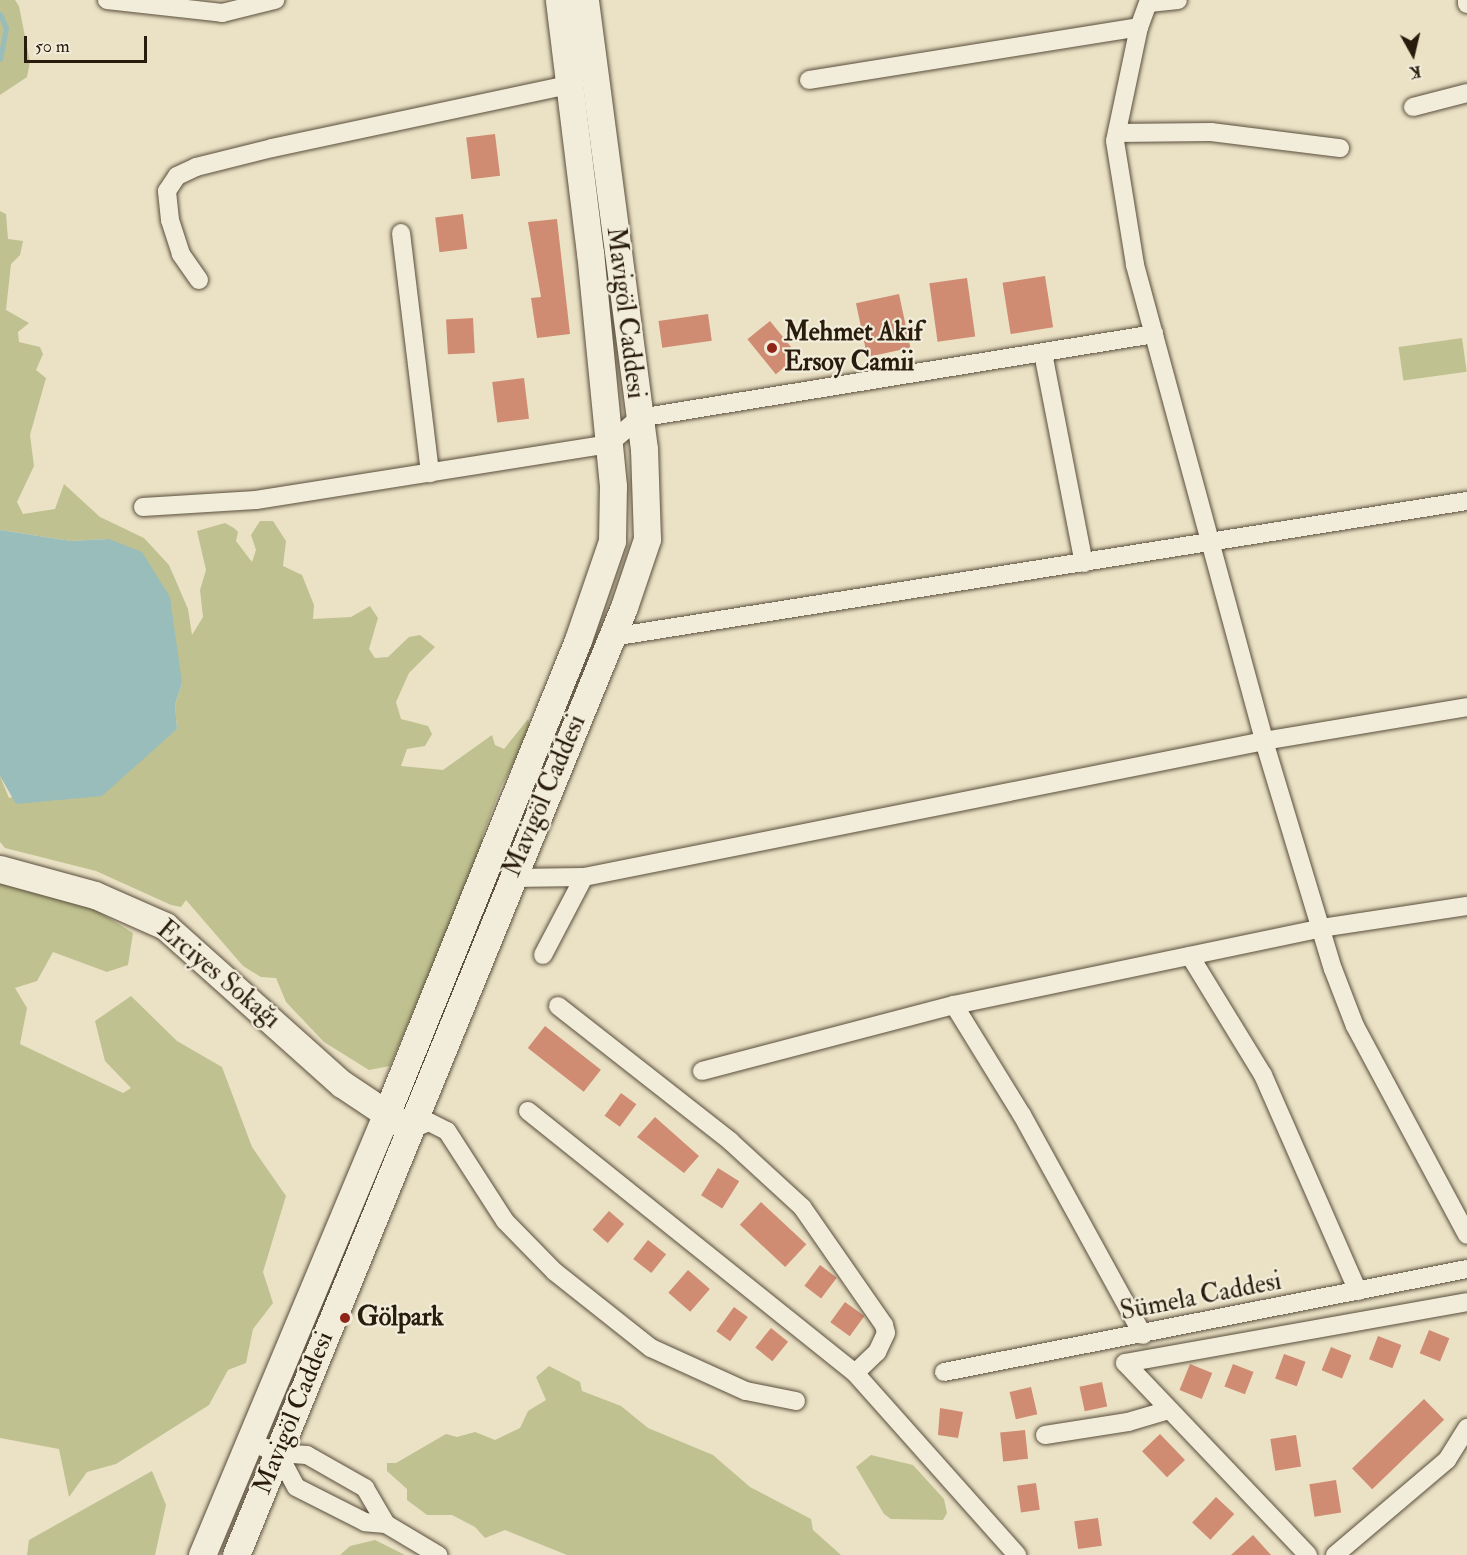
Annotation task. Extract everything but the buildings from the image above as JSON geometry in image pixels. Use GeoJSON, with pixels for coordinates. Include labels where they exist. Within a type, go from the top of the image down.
{"type":"FeatureCollection","features":[{"type":"Feature","properties":{"kind":"main road","name":"Mavigöl Caddesi"},"geometry":{"type":"LineString","coordinates":[[202,1555],[386,1115],[606,566],[615,517],[609,444],[559,0]]}},
{"type":"Feature","properties":{"kind":"main road","name":"Mavigöl Caddesi"},"geometry":{"type":"LineString","coordinates":[[236,1555],[411,1129],[511,878],[612,637],[647,538],[648,497],[639,418],[585,0]]}},
{"type":"Feature","properties":{"kind":"main road","name":"Erciyes Sokağı"},"geometry":{"type":"LineString","coordinates":[[0,869],[95,895],[165,926],[342,1084],[386,1115],[411,1129]]}},
{"type":"Feature","properties":{"kind":"street"},"geometry":{"type":"LineString","coordinates":[[107,0],[222,14],[275,0]]}},
{"type":"Feature","properties":{"kind":"street"},"geometry":{"type":"LineString","coordinates":[[1178,0],[1149,2],[1139,27],[1117,133],[1135,265],[1264,741],[1321,928],[1354,1026],[1467,1235]]}},
{"type":"Feature","properties":{"kind":"street"},"geometry":{"type":"LineString","coordinates":[[809,80],[1139,27]]}},
{"type":"Feature","properties":{"kind":"street"},"geometry":{"type":"LineString","coordinates":[[199,280],[181,254],[170,219],[167,191],[177,177],[196,167],[272,148],[569,85]]}},
{"type":"Feature","properties":{"kind":"street"},"geometry":{"type":"LineString","coordinates":[[1413,107],[1467,93]]}},
{"type":"Feature","properties":{"kind":"street"},"geometry":{"type":"LineString","coordinates":[[1117,133],[1210,132],[1340,148]]}},
{"type":"Feature","properties":{"kind":"street"},"geometry":{"type":"LineString","coordinates":[[401,233],[429,473]]}},
{"type":"Feature","properties":{"kind":"street"},"geometry":{"type":"LineString","coordinates":[[143,507],[256,500],[609,444],[639,418],[1154,334]]}},
{"type":"Feature","properties":{"kind":"street"},"geometry":{"type":"LineString","coordinates":[[1042,353],[1084,562]]}},
{"type":"Feature","properties":{"kind":"street"},"geometry":{"type":"LineString","coordinates":[[612,637],[1467,501]]}},
{"type":"Feature","properties":{"kind":"street"},"geometry":{"type":"LineString","coordinates":[[511,878],[584,877],[1264,741],[1467,707]]}},
{"type":"Feature","properties":{"kind":"street"},"geometry":{"type":"LineString","coordinates":[[543,955],[584,877]]}},
{"type":"Feature","properties":{"kind":"street"},"geometry":{"type":"LineString","coordinates":[[702,1071],[954,1005],[1321,928],[1467,906]]}},
{"type":"Feature","properties":{"kind":"street"},"geometry":{"type":"LineString","coordinates":[[1190,956],[1263,1075],[1358,1291]]}},
{"type":"Feature","properties":{"kind":"street"},"geometry":{"type":"LineString","coordinates":[[954,1005],[1022,1115],[1143,1335]]}},
{"type":"Feature","properties":{"kind":"street"},"geometry":{"type":"LineString","coordinates":[[558,1006],[730,1141],[802,1207],[884,1325],[886,1333],[877,1352],[855,1373]]}},
{"type":"Feature","properties":{"kind":"street"},"geometry":{"type":"LineString","coordinates":[[528,1111],[855,1373],[1017,1555]]}},
{"type":"Feature","properties":{"kind":"street"},"geometry":{"type":"LineString","coordinates":[[411,1129],[429,1122],[447,1131],[505,1221],[555,1272],[651,1348],[746,1391],[796,1401]]}},
{"type":"Feature","properties":{"kind":"street","name":"Sümela Caddesi"},"geometry":{"type":"LineString","coordinates":[[945,1372],[1143,1335],[1467,1269]]}},
{"type":"Feature","properties":{"kind":"street"},"geometry":{"type":"LineString","coordinates":[[1308,1555],[1125,1364],[1467,1302]]}},
{"type":"Feature","properties":{"kind":"street"},"geometry":{"type":"LineString","coordinates":[[1045,1435],[1128,1422],[1169,1410]]}},
{"type":"Feature","properties":{"kind":"street"},"geometry":{"type":"LineString","coordinates":[[1335,1555],[1447,1460],[1467,1428]]}},
{"type":"Feature","properties":{"kind":"street"},"geometry":{"type":"LineString","coordinates":[[250,1442],[278,1453],[306,1455],[357,1483],[365,1488],[386,1524]]}},
{"type":"Feature","properties":{"kind":"street"},"geometry":{"type":"LineString","coordinates":[[278,1453],[296,1487],[365,1522],[386,1524],[438,1555]]}},
{"type":"Feature","properties":{"kind":"street"},"geometry":{"type":"LineString","coordinates":[[342,1510],[344,1495],[357,1483]]}},
{"type":"Feature","properties":{"kind":"green space"},"geometry":{"type":"Polygon","coordinates":[[[0,0],[15,0],[19,6],[30,62],[27,77],[0,95],[0,0]]]}},
{"type":"Feature","properties":{"kind":"green space"},"geometry":{"type":"Polygon","coordinates":[[[0,211],[6,214],[8,239],[23,241],[20,255],[11,264],[6,310],[29,323],[18,332],[19,342],[40,347],[43,354],[36,370],[46,378],[30,435],[34,466],[17,502],[23,514],[55,509],[64,484],[100,517],[144,538],[169,565],[188,609],[192,635],[203,617],[200,590],[206,570],[197,531],[225,523],[234,528],[238,532],[236,541],[252,562],[256,550],[251,535],[260,521],[273,521],[286,541],[283,566],[302,575],[314,605],[313,619],[351,617],[370,606],[378,618],[369,649],[375,658],[388,657],[409,637],[420,635],[435,647],[409,673],[396,702],[401,719],[428,726],[432,734],[425,746],[407,749],[401,766],[443,770],[492,735],[495,745],[504,749],[528,719],[531,730],[501,787],[482,837],[483,847],[390,1066],[369,1070],[324,1042],[286,1002],[276,978],[261,977],[243,966],[186,900],[181,907],[171,905],[96,871],[5,848],[0,842],[0,776],[9,798],[142,757],[177,729],[175,704],[182,683],[109,539],[71,541],[0,530],[0,211]]]}},
{"type":"Feature","properties":{"kind":"green space"},"geometry":{"type":"Polygon","coordinates":[[[1462,338],[1467,372],[1403,381],[1399,347],[1462,338]]]}},
{"type":"Feature","properties":{"kind":"green space"},"geometry":{"type":"Polygon","coordinates":[[[0,882],[83,902],[133,933],[128,965],[107,972],[53,952],[37,981],[15,988],[27,1008],[20,1044],[123,1093],[131,1088],[105,1061],[95,1021],[131,996],[177,1041],[222,1067],[252,1147],[286,1196],[263,1272],[273,1303],[253,1329],[246,1363],[228,1370],[209,1405],[116,1464],[87,1472],[69,1497],[59,1449],[0,1438],[0,882]]]}},
{"type":"Feature","properties":{"kind":"green space"},"geometry":{"type":"Polygon","coordinates":[[[549,1366],[580,1382],[582,1391],[621,1406],[648,1428],[713,1455],[750,1487],[811,1519],[813,1530],[841,1555],[567,1555],[505,1530],[485,1538],[475,1527],[452,1515],[427,1515],[407,1500],[407,1489],[387,1471],[387,1463],[396,1463],[446,1434],[457,1437],[475,1432],[495,1440],[520,1428],[528,1411],[546,1400],[536,1377],[549,1366]]]}},
{"type":"Feature","properties":{"kind":"green space"},"geometry":{"type":"Polygon","coordinates":[[[871,1455],[913,1465],[944,1499],[947,1513],[943,1520],[891,1519],[884,1514],[856,1467],[871,1455]]]}},
{"type":"Feature","properties":{"kind":"green space"},"geometry":{"type":"Polygon","coordinates":[[[152,1471],[166,1505],[155,1555],[27,1555],[29,1540],[152,1471]]]}},
{"type":"Feature","properties":{"kind":"green space"},"geometry":{"type":"Polygon","coordinates":[[[375,1540],[405,1555],[340,1555],[350,1546],[375,1540]]]}},
{"type":"Feature","properties":{"kind":"water"},"geometry":{"type":"Polygon","coordinates":[[[0,530],[71,541],[109,539],[142,552],[170,597],[182,683],[175,704],[177,729],[102,796],[16,804],[0,776],[0,530]]]}},
{"type":"Feature","properties":{"kind":"waterway"},"geometry":{"type":"LineString","coordinates":[[0,14],[6,28],[0,58]]}},
{"type":"Feature","properties":{"kind":"place","name":"Mehmet Akif Ersoy Camii"},"geometry":{"type":"Point","coordinates":[772,348]}},
{"type":"Feature","properties":{"kind":"place","name":"Gölpark"},"geometry":{"type":"Point","coordinates":[345,1318]}}]}
